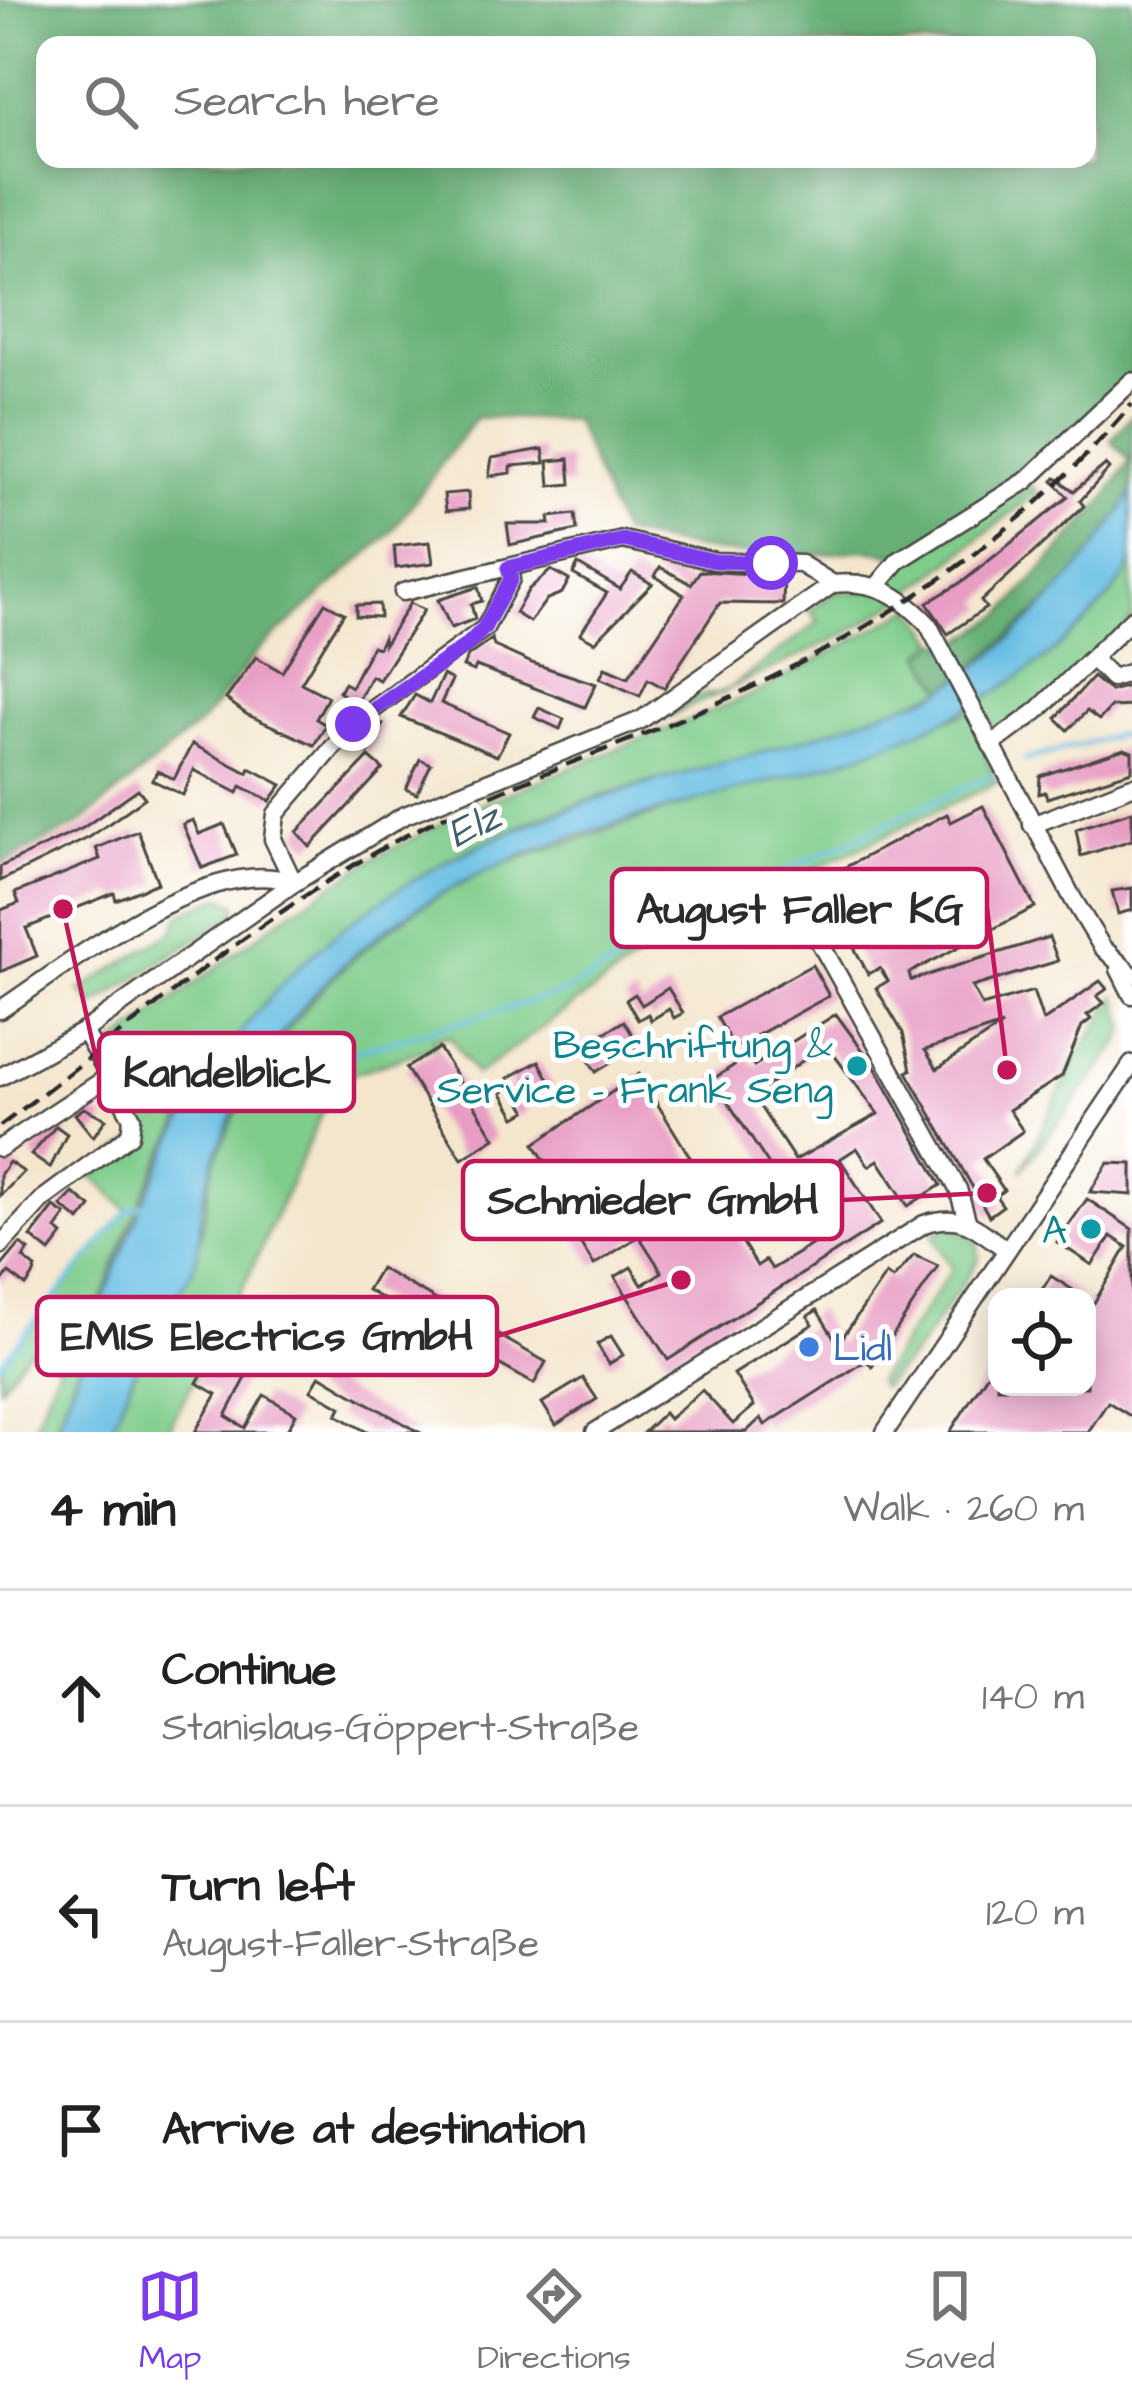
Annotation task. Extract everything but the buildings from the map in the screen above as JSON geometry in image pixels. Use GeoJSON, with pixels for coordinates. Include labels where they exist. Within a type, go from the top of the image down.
{"type":"FeatureCollection","features":[{"type":"Feature","properties":{"kind":"street"},"geometry":{"type":"LineString","coordinates":[[878,585],[892,568],[1025,481],[1132,382]]}},
{"type":"Feature","properties":{"kind":"street"},"geometry":{"type":"LineString","coordinates":[[403,592],[623,540],[715,561],[801,564],[833,584],[878,585],[913,608],[941,647],[1032,825],[1132,995]]}},
{"type":"Feature","properties":{"kind":"street"},"geometry":{"type":"LineString","coordinates":[[293,883],[273,839],[276,814],[353,724],[484,628],[511,579],[508,568]]}},
{"type":"Feature","properties":{"kind":"street"},"geometry":{"type":"LineString","coordinates":[[0,1077],[83,1031],[293,883],[404,816],[640,721],[833,584]]}},
{"type":"Feature","properties":{"kind":"street"},"geometry":{"type":"LineString","coordinates":[[987,739],[1094,659],[1132,619]]}},
{"type":"Feature","properties":{"kind":"street"},"geometry":{"type":"LineString","coordinates":[[1094,659],[1112,678],[1132,672]]}},
{"type":"Feature","properties":{"kind":"street"},"geometry":{"type":"LineString","coordinates":[[1032,825],[1132,786]]}},
{"type":"Feature","properties":{"kind":"street"},"geometry":{"type":"LineString","coordinates":[[0,1010],[120,931],[189,895],[250,875],[273,875],[293,883]]}},
{"type":"Feature","properties":{"kind":"street"},"geometry":{"type":"LineString","coordinates":[[796,902],[958,1190],[967,1220]]}},
{"type":"Feature","properties":{"kind":"street"},"geometry":{"type":"LineString","coordinates":[[1115,963],[1132,975]]}},
{"type":"Feature","properties":{"kind":"street"},"geometry":{"type":"LineString","coordinates":[[0,1246],[43,1199],[130,1135],[132,1118],[83,1031]]}},
{"type":"Feature","properties":{"kind":"street"},"geometry":{"type":"LineString","coordinates":[[885,1432],[1132,1064]]}},
{"type":"Feature","properties":{"kind":"street"},"geometry":{"type":"LineString","coordinates":[[0,1148],[108,1077]]}},
{"type":"Feature","properties":{"kind":"street"},"geometry":{"type":"LineString","coordinates":[[1113,1089],[1132,1082]]}},
{"type":"Feature","properties":{"kind":"street"},"geometry":{"type":"LineString","coordinates":[[595,1432],[924,1223],[953,1217],[967,1220],[1005,1249]]}},
{"type":"Feature","properties":{"kind":"green space"},"geometry":{"type":"Polygon","coordinates":[[[0,0],[1132,0],[1132,381],[1075,439],[898,561],[892,554],[870,551],[736,554],[621,533],[574,420],[476,417],[391,533],[256,653],[202,722],[81,823],[0,864],[0,0]]]}},
{"type":"Feature","properties":{"kind":"green space"},"geometry":{"type":"Polygon","coordinates":[[[1132,415],[1132,489],[1105,541],[1052,598],[944,690],[922,654],[938,642],[955,645],[1003,614],[1105,499],[1130,460],[1111,441],[1132,415]]]}},
{"type":"Feature","properties":{"kind":"green space"},"geometry":{"type":"Polygon","coordinates":[[[1031,486],[1038,492],[901,600],[844,635],[729,689],[819,622],[810,610],[834,593],[860,591],[1031,486]]]}},
{"type":"Feature","properties":{"kind":"green space"},"geometry":{"type":"Polygon","coordinates":[[[1132,563],[1132,619],[1037,711],[982,744],[996,783],[666,939],[476,1075],[450,1036],[432,1039],[436,1046],[337,1079],[249,1275],[167,1432],[110,1432],[150,1336],[196,1251],[211,1173],[237,1112],[294,1022],[368,946],[456,886],[505,863],[964,714],[1049,656],[1092,615],[1132,563]]]}},
{"type":"Feature","properties":{"kind":"green space"},"geometry":{"type":"Polygon","coordinates":[[[913,608],[938,642],[922,654],[944,690],[807,742],[604,795],[536,819],[417,878],[316,954],[228,1053],[187,1112],[129,1227],[54,1432],[32,1432],[59,1365],[29,1349],[0,1387],[0,1363],[127,1210],[89,1172],[139,1137],[141,1118],[104,1052],[286,915],[378,856],[476,806],[754,694],[913,608]]]}},
{"type":"Feature","properties":{"kind":"green space"},"geometry":{"type":"Polygon","coordinates":[[[717,694],[662,720],[698,695],[717,694]]]}},
{"type":"Feature","properties":{"kind":"green space"},"geometry":{"type":"Polygon","coordinates":[[[220,897],[236,903],[236,913],[93,1006],[80,990],[174,931],[180,914],[220,897]]]}},
{"type":"Feature","properties":{"kind":"green space"},"geometry":{"type":"Polygon","coordinates":[[[1116,996],[1126,1028],[1120,1043],[1021,1171],[1075,1061],[1116,996]]]}},
{"type":"Feature","properties":{"kind":"green space"},"geometry":{"type":"Polygon","coordinates":[[[952,1225],[977,1241],[979,1259],[919,1348],[882,1387],[877,1381],[952,1269],[932,1235],[952,1225]]]}},
{"type":"Feature","properties":{"kind":"water"},"geometry":{"type":"Polygon","coordinates":[[[1132,492],[1131,564],[1120,583],[1073,634],[995,693],[908,736],[817,768],[536,850],[448,890],[367,944],[287,1027],[244,1093],[213,1164],[195,1263],[150,1336],[110,1432],[55,1432],[120,1257],[172,1143],[237,1037],[323,945],[373,906],[427,873],[541,819],[801,740],[939,692],[1026,625],[1095,548],[1132,492]]]}},
{"type":"Feature","properties":{"kind":"waterway"},"geometry":{"type":"LineString","coordinates":[[1025,760],[1132,731]]}},
{"type":"Feature","properties":{"kind":"waterway"},"geometry":{"type":"LineString","coordinates":[[247,1082],[569,991],[724,899],[992,775]]}},
{"type":"Feature","properties":{"kind":"waterway"},"geometry":{"type":"LineString","coordinates":[[0,1363],[128,1210],[144,1205]]}},
{"type":"Feature","properties":{"kind":"railway"},"geometry":{"type":"LineString","coordinates":[[0,1126],[230,949],[374,853],[490,796],[752,687],[930,586],[1037,502],[1132,404]]}},
{"type":"Feature","properties":{"kind":"place","name":"Kandelblick"},"geometry":{"type":"Point","coordinates":[63,909]}},
{"type":"Feature","properties":{"kind":"place","name":"Beschriftung & Service - Frank Seng"},"geometry":{"type":"Point","coordinates":[857,1066]}},
{"type":"Feature","properties":{"kind":"place","name":"August Faller KG"},"geometry":{"type":"Point","coordinates":[1007,1070]}},
{"type":"Feature","properties":{"kind":"place","name":"Schmieder GmbH"},"geometry":{"type":"Point","coordinates":[987,1193]}},
{"type":"Feature","properties":{"kind":"place","name":"A"},"geometry":{"type":"Point","coordinates":[1091,1229]}},
{"type":"Feature","properties":{"kind":"place","name":"EMIS Electrics GmbH"},"geometry":{"type":"Point","coordinates":[681,1280]}},
{"type":"Feature","properties":{"kind":"place","name":"Lidl"},"geometry":{"type":"Point","coordinates":[809,1347]}},
{"type":"Feature","properties":{"kind":"route"},"geometry":{"type":"LineString","coordinates":[[353,724],[374,705],[467,645],[484,628],[511,579],[508,568],[623,540],[715,561],[771,563]]}},
{"type":"Feature","properties":{"kind":"water label","name":"Elz"},"geometry":{"type":"Point","coordinates":[473,823]}}]}
